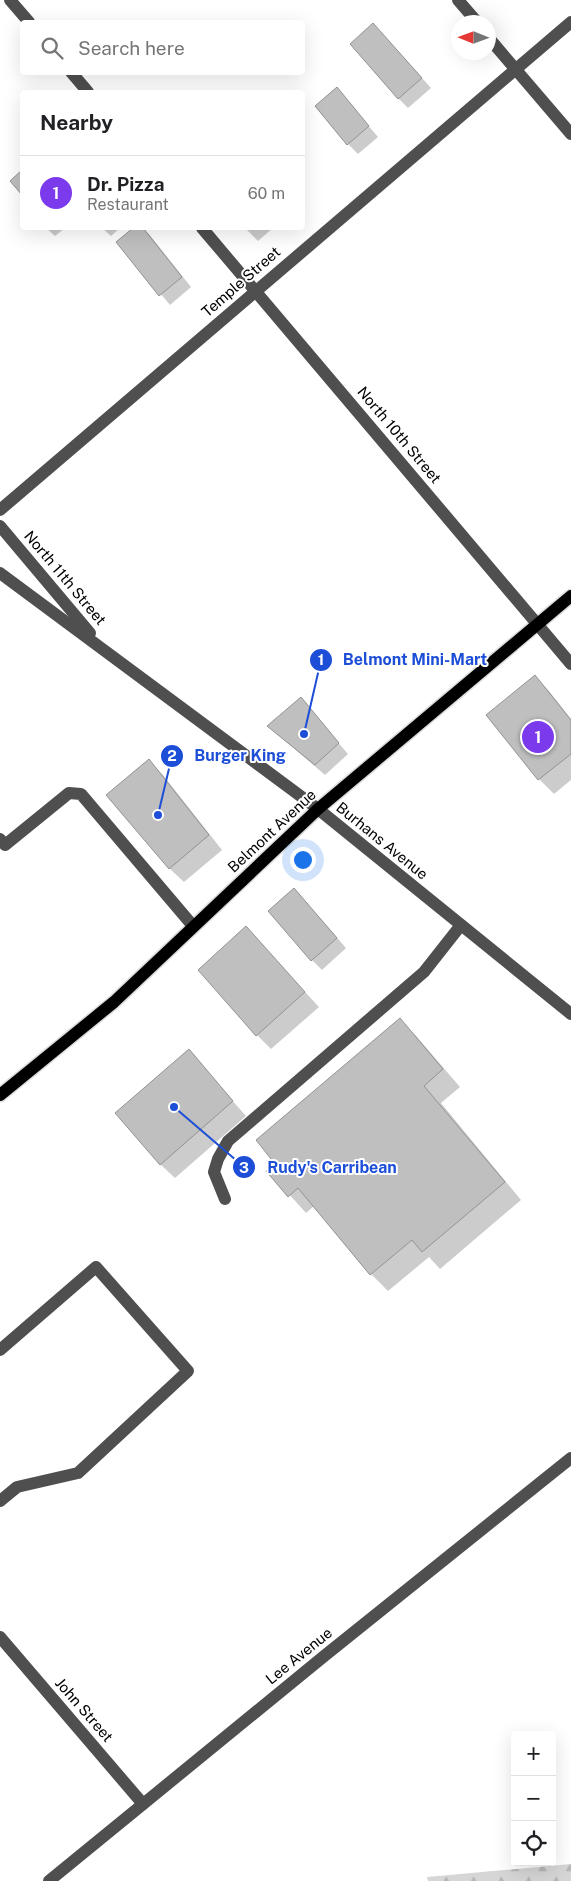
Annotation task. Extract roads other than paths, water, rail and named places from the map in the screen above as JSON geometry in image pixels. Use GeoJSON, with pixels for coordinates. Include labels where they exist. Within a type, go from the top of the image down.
{"type":"FeatureCollection","features":[{"type":"Feature","properties":{"kind":"main road","name":"Belmont Avenue"},"geometry":{"type":"LineString","coordinates":[[0,1095],[114,1002],[318,809],[571,596]]}},
{"type":"Feature","properties":{"kind":"street"},"geometry":{"type":"LineString","coordinates":[[10,0],[26,20]]}},
{"type":"Feature","properties":{"kind":"street"},"geometry":{"type":"LineString","coordinates":[[458,0],[471,15]]}},
{"type":"Feature","properties":{"kind":"street","name":"Temple Street"},"geometry":{"type":"LineString","coordinates":[[0,510],[571,22]]}},
{"type":"Feature","properties":{"kind":"street"},"geometry":{"type":"LineString","coordinates":[[496,46],[571,134]]}},
{"type":"Feature","properties":{"kind":"street"},"geometry":{"type":"LineString","coordinates":[[74,75],[86,90]]}},
{"type":"Feature","properties":{"kind":"street","name":"North 10th Street"},"geometry":{"type":"LineString","coordinates":[[204,230],[571,664]]}},
{"type":"Feature","properties":{"kind":"street","name":"North 11th Street"},"geometry":{"type":"LineString","coordinates":[[0,526],[104,650]]}},
{"type":"Feature","properties":{"kind":"street","name":"Burhans Avenue"},"geometry":{"type":"LineString","coordinates":[[0,572],[318,809],[571,1014]]}},
{"type":"Feature","properties":{"kind":"street"},"geometry":{"type":"LineString","coordinates":[[0,839],[6,845],[69,793],[81,794],[193,926]]}},
{"type":"Feature","properties":{"kind":"street"},"geometry":{"type":"LineString","coordinates":[[226,1199],[214,1172],[218,1159],[228,1141],[424,972],[461,925]]}},
{"type":"Feature","properties":{"kind":"street"},"geometry":{"type":"LineString","coordinates":[[0,1350],[96,1267],[188,1371],[78,1473],[17,1487],[0,1501]]}},
{"type":"Feature","properties":{"kind":"street","name":"Lee Avenue"},"geometry":{"type":"LineString","coordinates":[[49,1881],[323,1657],[571,1458]]}},
{"type":"Feature","properties":{"kind":"street","name":"John Street"},"geometry":{"type":"LineString","coordinates":[[0,1637],[143,1804]]}},
{"type":"Feature","properties":{"kind":"place","name":"Belmont Mini-Mart"},"geometry":{"type":"Point","coordinates":[304,734]}},
{"type":"Feature","properties":{"kind":"place","name":"Dr. Pizza"},"geometry":{"type":"Point","coordinates":[538,737]}},
{"type":"Feature","properties":{"kind":"place","name":"Burger King"},"geometry":{"type":"Point","coordinates":[158,815]}},
{"type":"Feature","properties":{"kind":"place","name":"Rudy's Carribean"},"geometry":{"type":"Point","coordinates":[174,1107]}}]}
